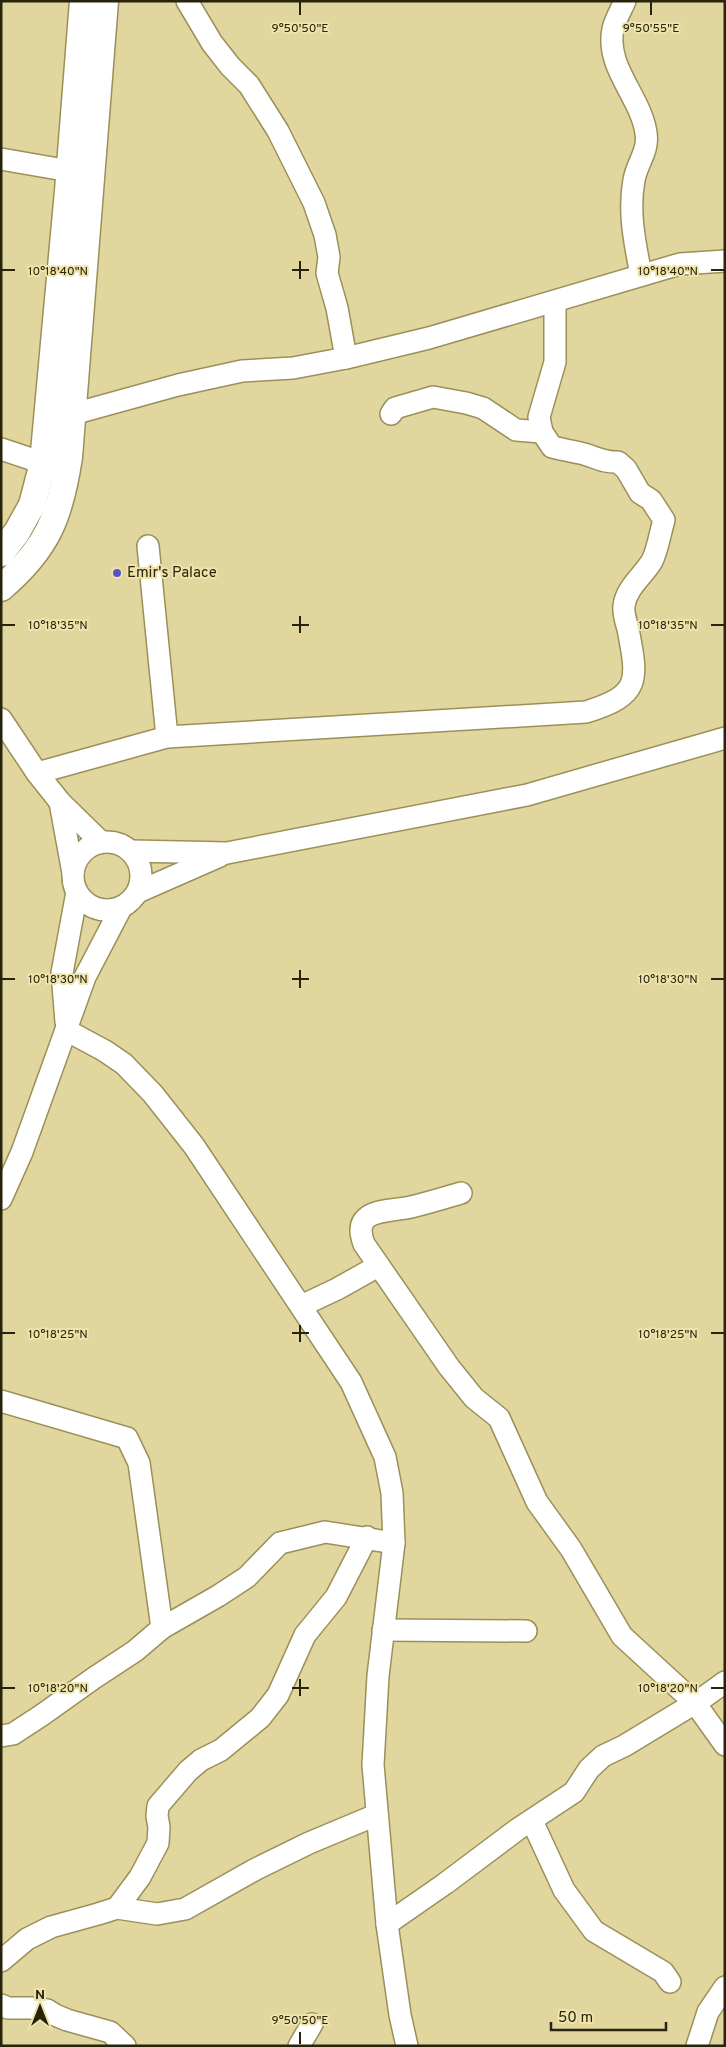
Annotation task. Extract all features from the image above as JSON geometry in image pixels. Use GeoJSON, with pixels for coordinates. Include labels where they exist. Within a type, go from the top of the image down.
{"type":"FeatureCollection","features":[{"type":"Feature","properties":{"kind":"main road"},"geometry":{"type":"LineString","coordinates":[[1,553],[17,532],[32,505],[43,463],[70,171],[83,1]]}},
{"type":"Feature","properties":{"kind":"main road"},"geometry":{"type":"LineString","coordinates":[[1,588],[18,574],[39,548],[55,520],[63,494],[70,457],[104,1]]}},
{"type":"Feature","properties":{"kind":"street"},"geometry":{"type":"LineString","coordinates":[[187,1],[212,43],[249,86],[278,131],[314,203],[325,235],[329,258],[327,273],[337,308],[346,358]]}},
{"type":"Feature","properties":{"kind":"street"},"geometry":{"type":"LineString","coordinates":[[625,1],[613,29],[612,54],[646,130],[647,145],[634,179],[631,207],[641,275]]}},
{"type":"Feature","properties":{"kind":"street"},"geometry":{"type":"LineString","coordinates":[[1,159],[70,171]]}},
{"type":"Feature","properties":{"kind":"street"},"geometry":{"type":"LineString","coordinates":[[73,414],[178,384],[242,371],[293,368],[346,358],[429,338],[680,264],[725,261]]}},
{"type":"Feature","properties":{"kind":"street"},"geometry":{"type":"LineString","coordinates":[[37,773],[168,737],[586,712],[608,706],[624,696],[633,684],[634,668],[623,607],[629,591],[652,560],[664,520],[651,500],[640,493],[626,470],[618,462],[609,463],[596,460],[581,453],[552,447],[542,432],[539,417],[555,362],[555,302]]}},
{"type":"Feature","properties":{"kind":"street"},"geometry":{"type":"LineString","coordinates":[[391,414],[395,408],[433,397],[483,408],[516,430],[542,432]]}},
{"type":"Feature","properties":{"kind":"street"},"geometry":{"type":"LineString","coordinates":[[1,449],[43,463]]}},
{"type":"Feature","properties":{"kind":"street"},"geometry":{"type":"LineString","coordinates":[[148,546],[168,737]]}},
{"type":"Feature","properties":{"kind":"street"},"geometry":{"type":"LineString","coordinates":[[1,719],[37,773],[60,802],[101,842]]}},
{"type":"Feature","properties":{"kind":"street"},"geometry":{"type":"LineString","coordinates":[[66,1030],[62,973],[78,857],[84,851],[101,842],[117,844],[131,851],[227,853],[527,795],[725,738]]}},
{"type":"Feature","properties":{"kind":"street"},"geometry":{"type":"LineString","coordinates":[[60,802],[75,882],[90,906],[110,910],[121,908],[131,901],[138,892],[142,881],[141,870],[138,860],[131,851]]}},
{"type":"Feature","properties":{"kind":"street"},"geometry":{"type":"LineString","coordinates":[[138,892],[227,853]]}},
{"type":"Feature","properties":{"kind":"street"},"geometry":{"type":"LineString","coordinates":[[1,1199],[22,1152],[85,977],[121,908]]}},
{"type":"Feature","properties":{"kind":"street"},"geometry":{"type":"LineString","coordinates":[[66,1030],[105,1051],[117,1060],[153,1094],[194,1146],[207,1170],[351,1382],[385,1457],[392,1493],[394,1543],[378,1676],[373,1765],[387,1924],[400,2015],[407,2046]]}},
{"type":"Feature","properties":{"kind":"street"},"geometry":{"type":"LineString","coordinates":[[461,1193],[410,1207],[384,1209],[370,1215],[364,1223],[360,1235],[364,1244],[449,1367],[474,1398],[499,1418],[537,1502],[571,1549],[622,1636],[695,1703],[725,1745]]}},
{"type":"Feature","properties":{"kind":"street"},"geometry":{"type":"LineString","coordinates":[[301,1306],[337,1290],[378,1266]]}},
{"type":"Feature","properties":{"kind":"street"},"geometry":{"type":"LineString","coordinates":[[1,1401],[126,1438],[139,1464],[162,1628]]}},
{"type":"Feature","properties":{"kind":"street"},"geometry":{"type":"LineString","coordinates":[[1,1736],[13,1734],[135,1651],[162,1628],[218,1596],[247,1576],[280,1543],[325,1532],[394,1543]]}},
{"type":"Feature","properties":{"kind":"street"},"geometry":{"type":"LineString","coordinates":[[118,1908],[140,1877],[158,1843],[158,1806],[188,1771],[201,1760],[221,1750],[260,1718],[278,1695],[305,1635],[336,1598],[367,1538]]}},
{"type":"Feature","properties":{"kind":"street"},"geometry":{"type":"LineString","coordinates":[[383,1630],[526,1631]]}},
{"type":"Feature","properties":{"kind":"street"},"geometry":{"type":"LineString","coordinates":[[387,1924],[574,1792],[589,1769],[603,1756],[624,1746],[695,1703],[725,1682]]}},
{"type":"Feature","properties":{"kind":"street"},"geometry":{"type":"LineString","coordinates":[[1,1962],[26,1939],[51,1927],[118,1908],[157,1914],[185,1909],[256,1869],[310,1843],[376,1815]]}},
{"type":"Feature","properties":{"kind":"street"},"geometry":{"type":"LineString","coordinates":[[532,1821],[564,1890],[594,1931],[663,1972],[670,1982]]}},
{"type":"Feature","properties":{"kind":"street"},"geometry":{"type":"LineString","coordinates":[[697,2046],[708,2012],[725,1987]]}},
{"type":"Feature","properties":{"kind":"street"},"geometry":{"type":"LineString","coordinates":[[1,2005],[8,2008],[48,2010],[54,2015],[67,2020],[110,2032],[125,2046]]}},
{"type":"Feature","properties":{"kind":"street"},"geometry":{"type":"LineString","coordinates":[[299,2046],[312,2024]]}},
{"type":"Feature","properties":{"kind":"place","name":"Emir's Palace"},"geometry":{"type":"Point","coordinates":[117,573]}}]}
